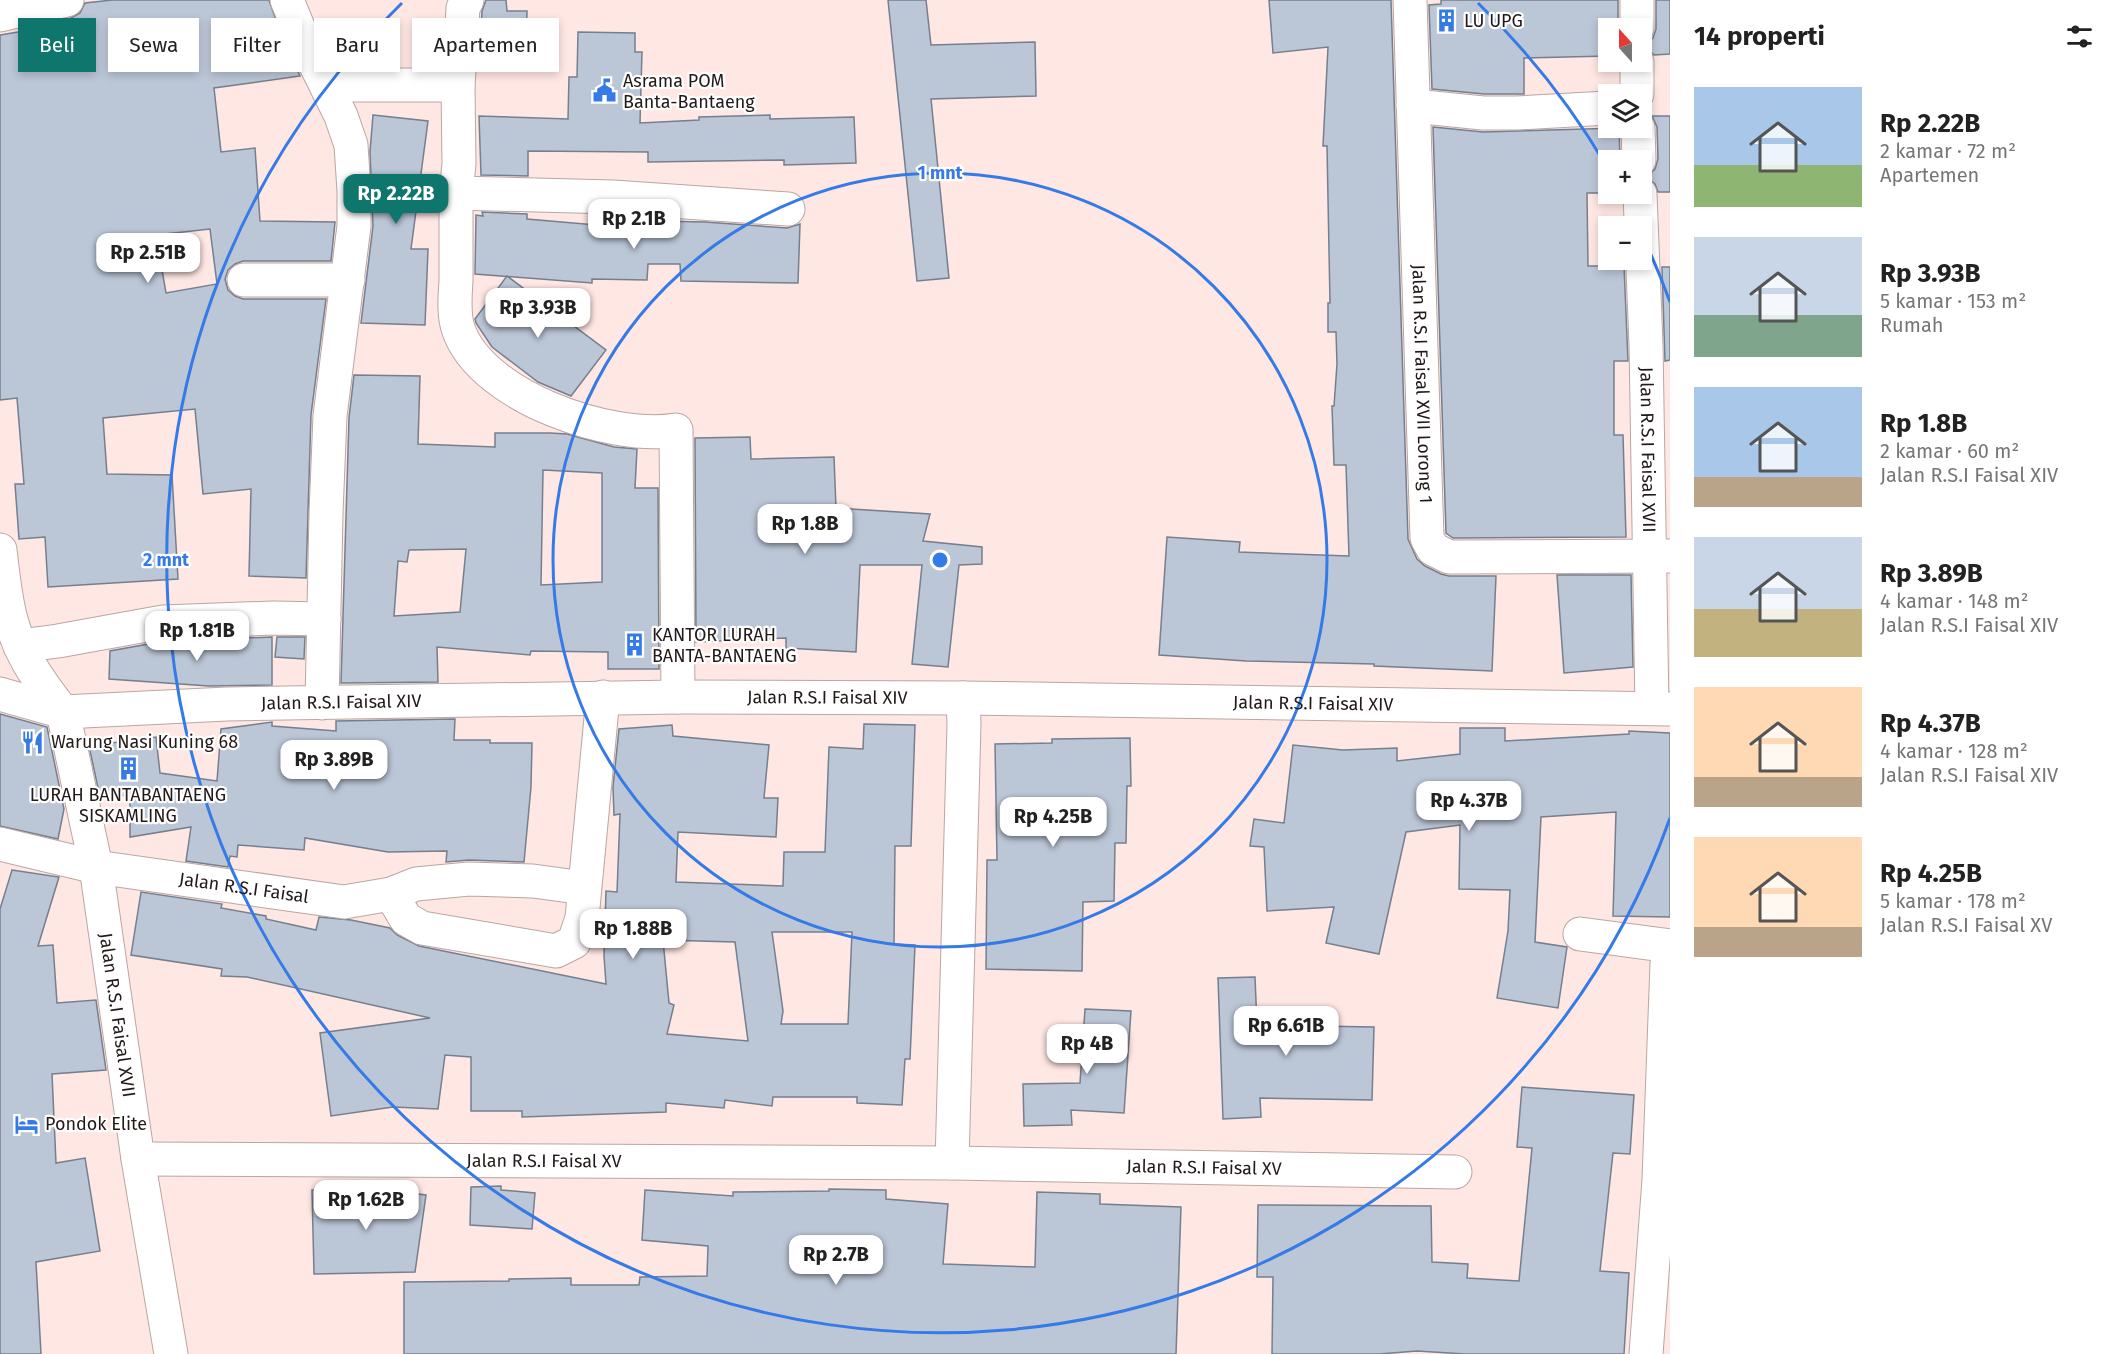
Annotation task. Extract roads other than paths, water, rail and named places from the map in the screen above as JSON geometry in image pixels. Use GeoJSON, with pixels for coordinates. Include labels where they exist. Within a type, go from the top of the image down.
{"type":"FeatureCollection","features":[{"type":"Feature","properties":{"kind":"street"},"geometry":{"type":"LineString","coordinates":[[0,15],[67,0]]}},
{"type":"Feature","properties":{"kind":"street"},"geometry":{"type":"LineString","coordinates":[[287,0],[341,116],[351,145],[354,191],[354,226],[330,416],[322,703]]}},
{"type":"Feature","properties":{"kind":"street"},"geometry":{"type":"LineString","coordinates":[[467,0],[463,8],[458,85],[459,164],[456,193],[455,302],[458,330],[469,350],[493,374],[527,398],[558,413],[599,426],[659,433],[676,430],[678,697]]}},
{"type":"Feature","properties":{"kind":"street","name":"Jalan R.S.I Faisal XVII Lorong 1"},"geometry":{"type":"LineString","coordinates":[[1410,0],[1427,538],[1433,549],[1449,557],[1659,556]]}},
{"type":"Feature","properties":{"kind":"street"},"geometry":{"type":"LineString","coordinates":[[1637,0],[1637,18]]}},
{"type":"Feature","properties":{"kind":"street"},"geometry":{"type":"LineString","coordinates":[[326,85],[458,85]]}},
{"type":"Feature","properties":{"kind":"street"},"geometry":{"type":"LineString","coordinates":[[1413,106],[1483,113],[1598,109]]}},
{"type":"Feature","properties":{"kind":"street"},"geometry":{"type":"LineString","coordinates":[[456,193],[613,197],[788,209]]}},
{"type":"Feature","properties":{"kind":"street","name":"Jalan R.S.I Faisal XVII"},"geometry":{"type":"LineString","coordinates":[[1640,204],[1646,356],[1659,556],[1661,708]]}},
{"type":"Feature","properties":{"kind":"street"},"geometry":{"type":"LineString","coordinates":[[244,280],[348,280]]}},
{"type":"Feature","properties":{"kind":"street"},"geometry":{"type":"LineString","coordinates":[[0,550],[4,603],[20,646],[40,682],[63,711]]}},
{"type":"Feature","properties":{"kind":"street"},"geometry":{"type":"LineString","coordinates":[[20,646],[163,622],[273,618],[324,619]]}},
{"type":"Feature","properties":{"kind":"street","name":"Jalan R.S.I Faisal XIV"},"geometry":{"type":"LineString","coordinates":[[0,694],[63,711],[227,704],[603,697],[963,698],[1661,708]]}},
{"type":"Feature","properties":{"kind":"street"},"geometry":{"type":"LineString","coordinates":[[391,894],[406,919],[422,928],[556,951],[574,942],[582,918],[603,697]]}},
{"type":"Feature","properties":{"kind":"street"},"geometry":{"type":"LineString","coordinates":[[952,1163],[963,698]]}},
{"type":"Feature","properties":{"kind":"street","name":"Jalan R.S.I Faisal XVII"},"geometry":{"type":"LineString","coordinates":[[63,711],[96,867],[138,1159],[171,1354]]}},
{"type":"Feature","properties":{"kind":"street","name":"Jalan R.S.I Faisal"},"geometry":{"type":"LineString","coordinates":[[0,844],[96,867],[344,902],[391,894],[416,884],[477,879],[533,881],[584,888]]}},
{"type":"Feature","properties":{"kind":"street"},"geometry":{"type":"LineString","coordinates":[[1580,934],[1670,946]]}},
{"type":"Feature","properties":{"kind":"street"},"geometry":{"type":"LineString","coordinates":[[1646,1354],[1659,1180],[1667,963],[1670,958]]}},
{"type":"Feature","properties":{"kind":"street","name":"Jalan R.S.I Faisal XV"},"geometry":{"type":"LineString","coordinates":[[138,1159],[952,1163],[1455,1172]]}},
{"type":"Feature","properties":{"kind":"place","name":"LU UPG"},"geometry":{"type":"Point","coordinates":[1446,21]}},
{"type":"Feature","properties":{"kind":"place","name":"Asrama POM Banta-Bantaeng"},"geometry":{"type":"Point","coordinates":[605,91]}},
{"type":"Feature","properties":{"kind":"place","name":"KANTOR LURAH BANTA-BANTAENG"},"geometry":{"type":"Point","coordinates":[634,645]}},
{"type":"Feature","properties":{"kind":"place","name":"Warung Nasi Kuning 68"},"geometry":{"type":"Point","coordinates":[33,742]}},
{"type":"Feature","properties":{"kind":"place","name":"LURAH BANTABANTAENG SISKAMLING"},"geometry":{"type":"Point","coordinates":[128,769]}},
{"type":"Feature","properties":{"kind":"place","name":"Pondok Elite"},"geometry":{"type":"Point","coordinates":[27,1124]}}]}
